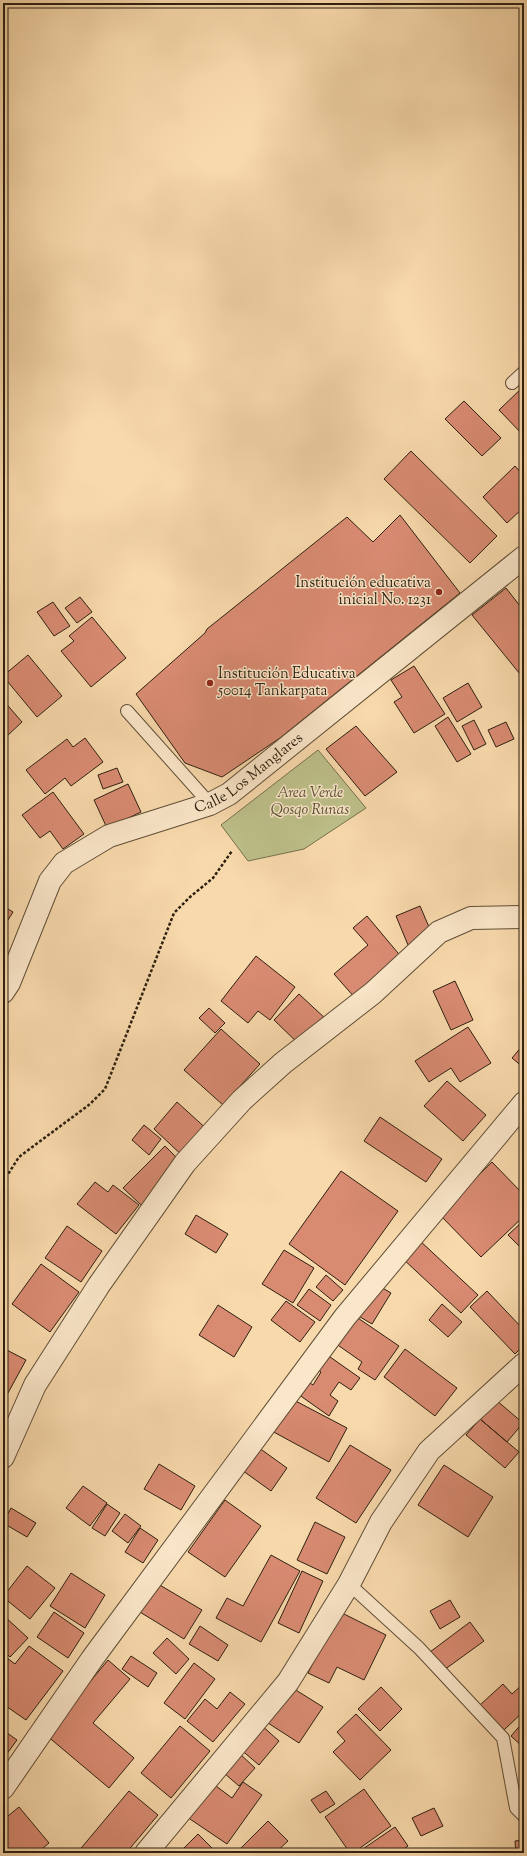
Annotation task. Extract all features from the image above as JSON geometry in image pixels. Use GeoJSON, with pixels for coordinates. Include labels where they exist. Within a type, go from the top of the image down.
{"type":"FeatureCollection","features":[{"type":"Feature","properties":{"kind":"street","name":"Calle Los Manglares"},"geometry":{"type":"LineString","coordinates":[[5,984],[50,881],[64,863],[109,836],[210,804],[228,794],[524,557]]}},
{"type":"Feature","properties":{"kind":"street"},"geometry":{"type":"LineString","coordinates":[[3,1457],[35,1385],[98,1285],[185,1163],[242,1100],[283,1063],[373,993],[439,932],[471,918],[524,917]]}},
{"type":"Feature","properties":{"kind":"street"},"geometry":{"type":"LineString","coordinates":[[3,1788],[92,1659],[345,1317],[524,1103]]}},
{"type":"Feature","properties":{"kind":"street"},"geometry":{"type":"LineString","coordinates":[[146,1853],[288,1682],[349,1584],[381,1522],[429,1450],[524,1364]]}},
{"type":"Feature","properties":{"kind":"lane"},"geometry":{"type":"LineString","coordinates":[[512,383],[524,372]]}},
{"type":"Feature","properties":{"kind":"lane"},"geometry":{"type":"LineString","coordinates":[[127,711],[210,804]]}},
{"type":"Feature","properties":{"kind":"lane"},"geometry":{"type":"LineString","coordinates":[[349,1584],[419,1648],[503,1738],[516,1808],[524,1816]]}},
{"type":"Feature","properties":{"kind":"path"},"geometry":{"type":"LineString","coordinates":[[3,1182],[19,1157],[90,1104],[106,1088],[174,913],[190,897],[213,878],[232,851]]}},
{"type":"Feature","properties":{"kind":"green space","name":"Area Verde Qosqo Runas"},"geometry":{"type":"Polygon","coordinates":[[[318,750],[366,808],[304,849],[248,861],[221,825],[318,750]]]}},
{"type":"Feature","properties":{"kind":"building"},"geometry":{"type":"Polygon","coordinates":[[[524,386],[524,436],[499,410],[524,386]]]}},
{"type":"Feature","properties":{"kind":"building"},"geometry":{"type":"Polygon","coordinates":[[[464,401],[501,438],[482,456],[445,419],[464,401]]]}},
{"type":"Feature","properties":{"kind":"building"},"geometry":{"type":"Polygon","coordinates":[[[411,451],[497,536],[470,563],[384,479],[411,451]]]}},
{"type":"Feature","properties":{"kind":"building"},"geometry":{"type":"Polygon","coordinates":[[[515,466],[524,476],[524,507],[507,523],[483,497],[515,466]]]}},
{"type":"Feature","properties":{"kind":"building"},"geometry":{"type":"Polygon","coordinates":[[[400,515],[460,593],[280,738],[222,777],[185,763],[136,694],[205,633],[207,629],[347,517],[373,542],[400,515]]]}},
{"type":"Feature","properties":{"kind":"building"},"geometry":{"type":"Polygon","coordinates":[[[506,588],[524,611],[524,679],[472,615],[506,588]]]}},
{"type":"Feature","properties":{"kind":"building"},"geometry":{"type":"Polygon","coordinates":[[[80,597],[92,612],[77,623],[65,608],[80,597]]]}},
{"type":"Feature","properties":{"kind":"building"},"geometry":{"type":"Polygon","coordinates":[[[53,602],[70,626],[54,636],[37,612],[53,602]]]}},
{"type":"Feature","properties":{"kind":"building"},"geometry":{"type":"Polygon","coordinates":[[[92,617],[126,658],[91,687],[61,651],[74,641],[69,636],[92,617]]]}},
{"type":"Feature","properties":{"kind":"building"},"geometry":{"type":"Polygon","coordinates":[[[28,655],[62,696],[37,717],[3,676],[28,655]]]}},
{"type":"Feature","properties":{"kind":"building"},"geometry":{"type":"Polygon","coordinates":[[[414,666],[445,714],[414,733],[394,702],[402,697],[391,680],[414,666]]]}},
{"type":"Feature","properties":{"kind":"building"},"geometry":{"type":"Polygon","coordinates":[[[468,683],[482,707],[457,722],[443,698],[468,683]]]}},
{"type":"Feature","properties":{"kind":"building"},"geometry":{"type":"Polygon","coordinates":[[[3,700],[22,722],[7,736],[3,731],[3,700]]]}},
{"type":"Feature","properties":{"kind":"building"},"geometry":{"type":"Polygon","coordinates":[[[448,717],[471,754],[457,762],[435,726],[448,717]]]}},
{"type":"Feature","properties":{"kind":"building"},"geometry":{"type":"Polygon","coordinates":[[[474,720],[486,744],[474,750],[462,726],[474,720]]]}},
{"type":"Feature","properties":{"kind":"building"},"geometry":{"type":"Polygon","coordinates":[[[506,722],[514,739],[496,747],[488,730],[506,722]]]}},
{"type":"Feature","properties":{"kind":"building"},"geometry":{"type":"Polygon","coordinates":[[[356,726],[397,772],[365,796],[326,749],[356,726]]]}},
{"type":"Feature","properties":{"kind":"building"},"geometry":{"type":"Polygon","coordinates":[[[85,738],[103,762],[71,786],[65,778],[45,794],[26,770],[67,739],[73,747],[85,738]]]}},
{"type":"Feature","properties":{"kind":"building"},"geometry":{"type":"Polygon","coordinates":[[[117,768],[123,782],[103,789],[98,775],[117,768]]]}},
{"type":"Feature","properties":{"kind":"building"},"geometry":{"type":"Polygon","coordinates":[[[128,784],[141,812],[107,828],[94,800],[128,784]]]}},
{"type":"Feature","properties":{"kind":"building"},"geometry":{"type":"Polygon","coordinates":[[[53,792],[84,834],[63,849],[50,831],[40,838],[22,815],[53,792]]]}},
{"type":"Feature","properties":{"kind":"building"},"geometry":{"type":"Polygon","coordinates":[[[3,906],[13,912],[3,928],[3,906]]]}},
{"type":"Feature","properties":{"kind":"building"},"geometry":{"type":"Polygon","coordinates":[[[420,906],[432,934],[408,945],[396,916],[420,906]]]}},
{"type":"Feature","properties":{"kind":"building"},"geometry":{"type":"Polygon","coordinates":[[[367,916],[403,959],[356,999],[334,974],[368,945],[353,928],[367,916]]]}},
{"type":"Feature","properties":{"kind":"building"},"geometry":{"type":"Polygon","coordinates":[[[256,956],[295,987],[270,1020],[258,1011],[248,1023],[221,1001],[256,956]]]}},
{"type":"Feature","properties":{"kind":"building"},"geometry":{"type":"Polygon","coordinates":[[[455,981],[473,1020],[451,1030],[433,991],[455,981]]]}},
{"type":"Feature","properties":{"kind":"building"},"geometry":{"type":"Polygon","coordinates":[[[299,994],[328,1021],[303,1048],[274,1020],[299,994]]]}},
{"type":"Feature","properties":{"kind":"building"},"geometry":{"type":"Polygon","coordinates":[[[209,1008],[225,1023],[215,1033],[199,1018],[209,1008]]]}},
{"type":"Feature","properties":{"kind":"building"},"geometry":{"type":"Polygon","coordinates":[[[468,1027],[491,1063],[460,1082],[451,1068],[429,1082],[415,1061],[468,1027]]]}},
{"type":"Feature","properties":{"kind":"building"},"geometry":{"type":"Polygon","coordinates":[[[221,1029],[260,1064],[223,1105],[184,1070],[221,1029]]]}},
{"type":"Feature","properties":{"kind":"building"},"geometry":{"type":"Polygon","coordinates":[[[523,1045],[524,1046],[524,1068],[512,1058],[523,1045]]]}},
{"type":"Feature","properties":{"kind":"building"},"geometry":{"type":"Polygon","coordinates":[[[447,1081],[486,1115],[463,1141],[424,1106],[447,1081]]]}},
{"type":"Feature","properties":{"kind":"building"},"geometry":{"type":"Polygon","coordinates":[[[177,1102],[210,1132],[186,1159],[154,1129],[177,1102]]]}},
{"type":"Feature","properties":{"kind":"building"},"geometry":{"type":"Polygon","coordinates":[[[380,1117],[442,1159],[426,1182],[364,1141],[380,1117]]]}},
{"type":"Feature","properties":{"kind":"building"},"geometry":{"type":"Polygon","coordinates":[[[144,1125],[161,1139],[149,1155],[132,1140],[144,1125]]]}},
{"type":"Feature","properties":{"kind":"building"},"geometry":{"type":"Polygon","coordinates":[[[165,1146],[182,1163],[141,1205],[123,1188],[165,1146]]]}},
{"type":"Feature","properties":{"kind":"building"},"geometry":{"type":"Polygon","coordinates":[[[492,1162],[524,1195],[524,1216],[481,1257],[439,1214],[492,1162]]]}},
{"type":"Feature","properties":{"kind":"building"},"geometry":{"type":"Polygon","coordinates":[[[341,1171],[398,1211],[345,1285],[289,1244],[341,1171]]]}},
{"type":"Feature","properties":{"kind":"building"},"geometry":{"type":"Polygon","coordinates":[[[95,1182],[108,1192],[113,1185],[139,1205],[116,1234],[77,1204],[95,1182]]]}},
{"type":"Feature","properties":{"kind":"building"},"geometry":{"type":"Polygon","coordinates":[[[196,1215],[228,1234],[216,1253],[185,1234],[196,1215]]]}},
{"type":"Feature","properties":{"kind":"building"},"geometry":{"type":"Polygon","coordinates":[[[524,1221],[524,1251],[508,1235],[524,1221]]]}},
{"type":"Feature","properties":{"kind":"building"},"geometry":{"type":"Polygon","coordinates":[[[67,1226],[102,1251],[81,1282],[45,1258],[67,1226]]]}},
{"type":"Feature","properties":{"kind":"building"},"geometry":{"type":"Polygon","coordinates":[[[418,1239],[478,1295],[461,1313],[401,1257],[418,1239]]]}},
{"type":"Feature","properties":{"kind":"building"},"geometry":{"type":"Polygon","coordinates":[[[284,1250],[314,1268],[293,1303],[262,1284],[284,1250]]]}},
{"type":"Feature","properties":{"kind":"building"},"geometry":{"type":"Polygon","coordinates":[[[41,1264],[79,1292],[50,1332],[12,1304],[41,1264]]]}},
{"type":"Feature","properties":{"kind":"building"},"geometry":{"type":"Polygon","coordinates":[[[326,1275],[343,1290],[333,1301],[316,1287],[326,1275]]]}},
{"type":"Feature","properties":{"kind":"building"},"geometry":{"type":"Polygon","coordinates":[[[374,1283],[391,1293],[372,1324],[355,1314],[374,1283]]]}},
{"type":"Feature","properties":{"kind":"building"},"geometry":{"type":"Polygon","coordinates":[[[309,1289],[331,1305],[320,1321],[297,1305],[309,1289]]]}},
{"type":"Feature","properties":{"kind":"building"},"geometry":{"type":"Polygon","coordinates":[[[487,1291],[524,1330],[524,1345],[515,1354],[470,1307],[487,1291]]]}},
{"type":"Feature","properties":{"kind":"building"},"geometry":{"type":"Polygon","coordinates":[[[286,1301],[315,1322],[300,1342],[271,1320],[286,1301]]]}},
{"type":"Feature","properties":{"kind":"building"},"geometry":{"type":"Polygon","coordinates":[[[442,1304],[462,1322],[448,1337],[429,1320],[442,1304]]]}},
{"type":"Feature","properties":{"kind":"building"},"geometry":{"type":"Polygon","coordinates":[[[218,1305],[252,1327],[234,1357],[199,1335],[218,1305]]]}},
{"type":"Feature","properties":{"kind":"building"},"geometry":{"type":"Polygon","coordinates":[[[352,1314],[399,1346],[375,1380],[358,1369],[362,1362],[332,1341],[352,1314]]]}},
{"type":"Feature","properties":{"kind":"building"},"geometry":{"type":"Polygon","coordinates":[[[3,1348],[26,1360],[8,1393],[3,1390],[3,1348]]]}},
{"type":"Feature","properties":{"kind":"building"},"geometry":{"type":"Polygon","coordinates":[[[405,1349],[457,1388],[435,1416],[384,1377],[405,1349]]]}},
{"type":"Feature","properties":{"kind":"building"},"geometry":{"type":"Polygon","coordinates":[[[323,1352],[360,1378],[351,1390],[339,1382],[330,1395],[338,1401],[329,1416],[295,1392],[304,1379],[313,1385],[321,1372],[313,1366],[323,1352]]]}},
{"type":"Feature","properties":{"kind":"building"},"geometry":{"type":"Polygon","coordinates":[[[288,1397],[347,1428],[329,1462],[270,1430],[288,1397]]]}},
{"type":"Feature","properties":{"kind":"building"},"geometry":{"type":"Polygon","coordinates":[[[496,1400],[523,1423],[507,1442],[480,1419],[496,1400]]]}},
{"type":"Feature","properties":{"kind":"building"},"geometry":{"type":"Polygon","coordinates":[[[480,1419],[519,1452],[505,1468],[466,1435],[480,1419]]]}},
{"type":"Feature","properties":{"kind":"building"},"geometry":{"type":"Polygon","coordinates":[[[255,1445],[287,1468],[271,1491],[239,1468],[255,1445]]]}},
{"type":"Feature","properties":{"kind":"building"},"geometry":{"type":"Polygon","coordinates":[[[350,1445],[391,1470],[356,1523],[316,1498],[350,1445]]]}},
{"type":"Feature","properties":{"kind":"building"},"geometry":{"type":"Polygon","coordinates":[[[159,1464],[195,1486],[181,1510],[144,1489],[159,1464]]]}},
{"type":"Feature","properties":{"kind":"building"},"geometry":{"type":"Polygon","coordinates":[[[444,1465],[493,1497],[468,1537],[418,1505],[444,1465]]]}},
{"type":"Feature","properties":{"kind":"building"},"geometry":{"type":"Polygon","coordinates":[[[83,1486],[107,1503],[90,1526],[66,1508],[83,1486]]]}},
{"type":"Feature","properties":{"kind":"building"},"geometry":{"type":"Polygon","coordinates":[[[225,1500],[261,1526],[225,1577],[188,1552],[225,1500]]]}},
{"type":"Feature","properties":{"kind":"building"},"geometry":{"type":"Polygon","coordinates":[[[107,1504],[120,1513],[105,1536],[92,1528],[107,1504]]]}},
{"type":"Feature","properties":{"kind":"building"},"geometry":{"type":"Polygon","coordinates":[[[11,1508],[36,1523],[27,1537],[3,1523],[11,1508]]]}},
{"type":"Feature","properties":{"kind":"building"},"geometry":{"type":"Polygon","coordinates":[[[125,1514],[141,1526],[128,1543],[112,1531],[125,1514]]]}},
{"type":"Feature","properties":{"kind":"building"},"geometry":{"type":"Polygon","coordinates":[[[315,1522],[345,1537],[327,1574],[297,1560],[315,1522]]]}},
{"type":"Feature","properties":{"kind":"building"},"geometry":{"type":"Polygon","coordinates":[[[140,1528],[158,1540],[143,1563],[125,1552],[140,1528]]]}},
{"type":"Feature","properties":{"kind":"building"},"geometry":{"type":"Polygon","coordinates":[[[271,1555],[300,1571],[261,1642],[216,1618],[227,1598],[243,1606],[271,1555]]]}},
{"type":"Feature","properties":{"kind":"building"},"geometry":{"type":"Polygon","coordinates":[[[27,1566],[55,1588],[30,1619],[3,1597],[27,1566]]]}},
{"type":"Feature","properties":{"kind":"building"},"geometry":{"type":"Polygon","coordinates":[[[302,1571],[323,1581],[299,1633],[278,1623],[302,1571]]]}},
{"type":"Feature","properties":{"kind":"building"},"geometry":{"type":"Polygon","coordinates":[[[71,1573],[105,1595],[85,1628],[50,1606],[71,1573]]]}},
{"type":"Feature","properties":{"kind":"building"},"geometry":{"type":"Polygon","coordinates":[[[153,1581],[202,1610],[184,1639],[135,1609],[153,1581]]]}},
{"type":"Feature","properties":{"kind":"building"},"geometry":{"type":"Polygon","coordinates":[[[450,1600],[460,1617],[440,1629],[430,1611],[450,1600]]]}},
{"type":"Feature","properties":{"kind":"building"},"geometry":{"type":"Polygon","coordinates":[[[338,1611],[386,1635],[364,1680],[337,1667],[329,1683],[308,1673],[338,1611]]]}},
{"type":"Feature","properties":{"kind":"building"},"geometry":{"type":"Polygon","coordinates":[[[54,1612],[84,1633],[68,1658],[37,1637],[54,1612]]]}},
{"type":"Feature","properties":{"kind":"building"},"geometry":{"type":"Polygon","coordinates":[[[3,1615],[28,1638],[10,1657],[3,1650],[3,1615]]]}},
{"type":"Feature","properties":{"kind":"building"},"geometry":{"type":"Polygon","coordinates":[[[470,1622],[484,1641],[444,1670],[430,1652],[470,1622]]]}},
{"type":"Feature","properties":{"kind":"building"},"geometry":{"type":"Polygon","coordinates":[[[200,1626],[228,1645],[218,1661],[189,1644],[200,1626]]]}},
{"type":"Feature","properties":{"kind":"building"},"geometry":{"type":"Polygon","coordinates":[[[167,1638],[189,1659],[176,1674],[153,1653],[167,1638]]]}},
{"type":"Feature","properties":{"kind":"building"},"geometry":{"type":"Polygon","coordinates":[[[29,1646],[63,1671],[26,1720],[3,1704],[3,1655],[15,1664],[29,1646]]]}},
{"type":"Feature","properties":{"kind":"building"},"geometry":{"type":"Polygon","coordinates":[[[131,1656],[157,1673],[148,1687],[122,1669],[131,1656]]]}},
{"type":"Feature","properties":{"kind":"building"},"geometry":{"type":"Polygon","coordinates":[[[108,1660],[130,1679],[93,1723],[134,1758],[109,1788],[46,1735],[108,1660]]]}},
{"type":"Feature","properties":{"kind":"building"},"geometry":{"type":"Polygon","coordinates":[[[194,1663],[215,1679],[185,1719],[164,1703],[194,1663]]]}},
{"type":"Feature","properties":{"kind":"building"},"geometry":{"type":"Polygon","coordinates":[[[524,1683],[524,1711],[504,1730],[480,1705],[503,1684],[512,1694],[524,1683]]]}},
{"type":"Feature","properties":{"kind":"building"},"geometry":{"type":"Polygon","coordinates":[[[291,1687],[323,1707],[299,1743],[268,1723],[291,1687]]]}},
{"type":"Feature","properties":{"kind":"building"},"geometry":{"type":"Polygon","coordinates":[[[381,1687],[402,1709],[380,1731],[358,1709],[381,1687]]]}},
{"type":"Feature","properties":{"kind":"building"},"geometry":{"type":"Polygon","coordinates":[[[230,1692],[245,1704],[213,1742],[187,1721],[205,1699],[217,1709],[230,1692]]]}},
{"type":"Feature","properties":{"kind":"building"},"geometry":{"type":"Polygon","coordinates":[[[356,1714],[391,1750],[360,1780],[333,1752],[345,1741],[337,1732],[356,1714]]]}},
{"type":"Feature","properties":{"kind":"building"},"geometry":{"type":"Polygon","coordinates":[[[524,1721],[524,1748],[511,1736],[524,1721]]]}},
{"type":"Feature","properties":{"kind":"building"},"geometry":{"type":"Polygon","coordinates":[[[260,1724],[279,1741],[259,1765],[239,1748],[260,1724]]]}},
{"type":"Feature","properties":{"kind":"building"},"geometry":{"type":"Polygon","coordinates":[[[180,1726],[210,1751],[171,1798],[141,1773],[180,1726]]]}},
{"type":"Feature","properties":{"kind":"building"},"geometry":{"type":"Polygon","coordinates":[[[3,1730],[17,1740],[3,1759],[3,1730]]]}},
{"type":"Feature","properties":{"kind":"building"},"geometry":{"type":"Polygon","coordinates":[[[240,1754],[255,1768],[239,1786],[224,1773],[240,1754]]]}},
{"type":"Feature","properties":{"kind":"building"},"geometry":{"type":"Polygon","coordinates":[[[243,1782],[262,1795],[227,1844],[187,1817],[212,1783],[232,1798],[243,1782]]]}},
{"type":"Feature","properties":{"kind":"building"},"geometry":{"type":"Polygon","coordinates":[[[524,1784],[524,1808],[520,1807],[524,1784]]]}},
{"type":"Feature","properties":{"kind":"building"},"geometry":{"type":"Polygon","coordinates":[[[364,1789],[391,1826],[353,1853],[350,1853],[325,1817],[364,1789]]]}},
{"type":"Feature","properties":{"kind":"building"},"geometry":{"type":"Polygon","coordinates":[[[129,1791],[158,1815],[126,1853],[77,1853],[129,1791]]]}},
{"type":"Feature","properties":{"kind":"building"},"geometry":{"type":"Polygon","coordinates":[[[326,1791],[335,1804],[320,1813],[311,1800],[326,1791]]]}},
{"type":"Feature","properties":{"kind":"building"},"geometry":{"type":"Polygon","coordinates":[[[19,1807],[49,1843],[37,1853],[3,1853],[3,1820],[19,1807]]]}},
{"type":"Feature","properties":{"kind":"building"},"geometry":{"type":"Polygon","coordinates":[[[434,1808],[443,1826],[421,1836],[412,1818],[434,1808]]]}},
{"type":"Feature","properties":{"kind":"building"},"geometry":{"type":"Polygon","coordinates":[[[268,1821],[288,1841],[275,1853],[236,1853],[268,1821]]]}},
{"type":"Feature","properties":{"kind":"building"},"geometry":{"type":"Polygon","coordinates":[[[395,1827],[408,1846],[398,1853],[357,1853],[395,1827]]]}},
{"type":"Feature","properties":{"kind":"building"},"geometry":{"type":"Polygon","coordinates":[[[198,1834],[217,1853],[187,1853],[183,1849],[198,1834]]]}},
{"type":"Feature","properties":{"kind":"building"},"geometry":{"type":"Polygon","coordinates":[[[524,1840],[524,1853],[516,1853],[515,1841],[524,1840]]]}},
{"type":"Feature","properties":{"kind":"place","name":"Institución educativa inicial No. 1231"},"geometry":{"type":"Point","coordinates":[439,592]}},
{"type":"Feature","properties":{"kind":"place","name":"Institución Educativa 50014 Tankarpata"},"geometry":{"type":"Point","coordinates":[210,683]}}]}
